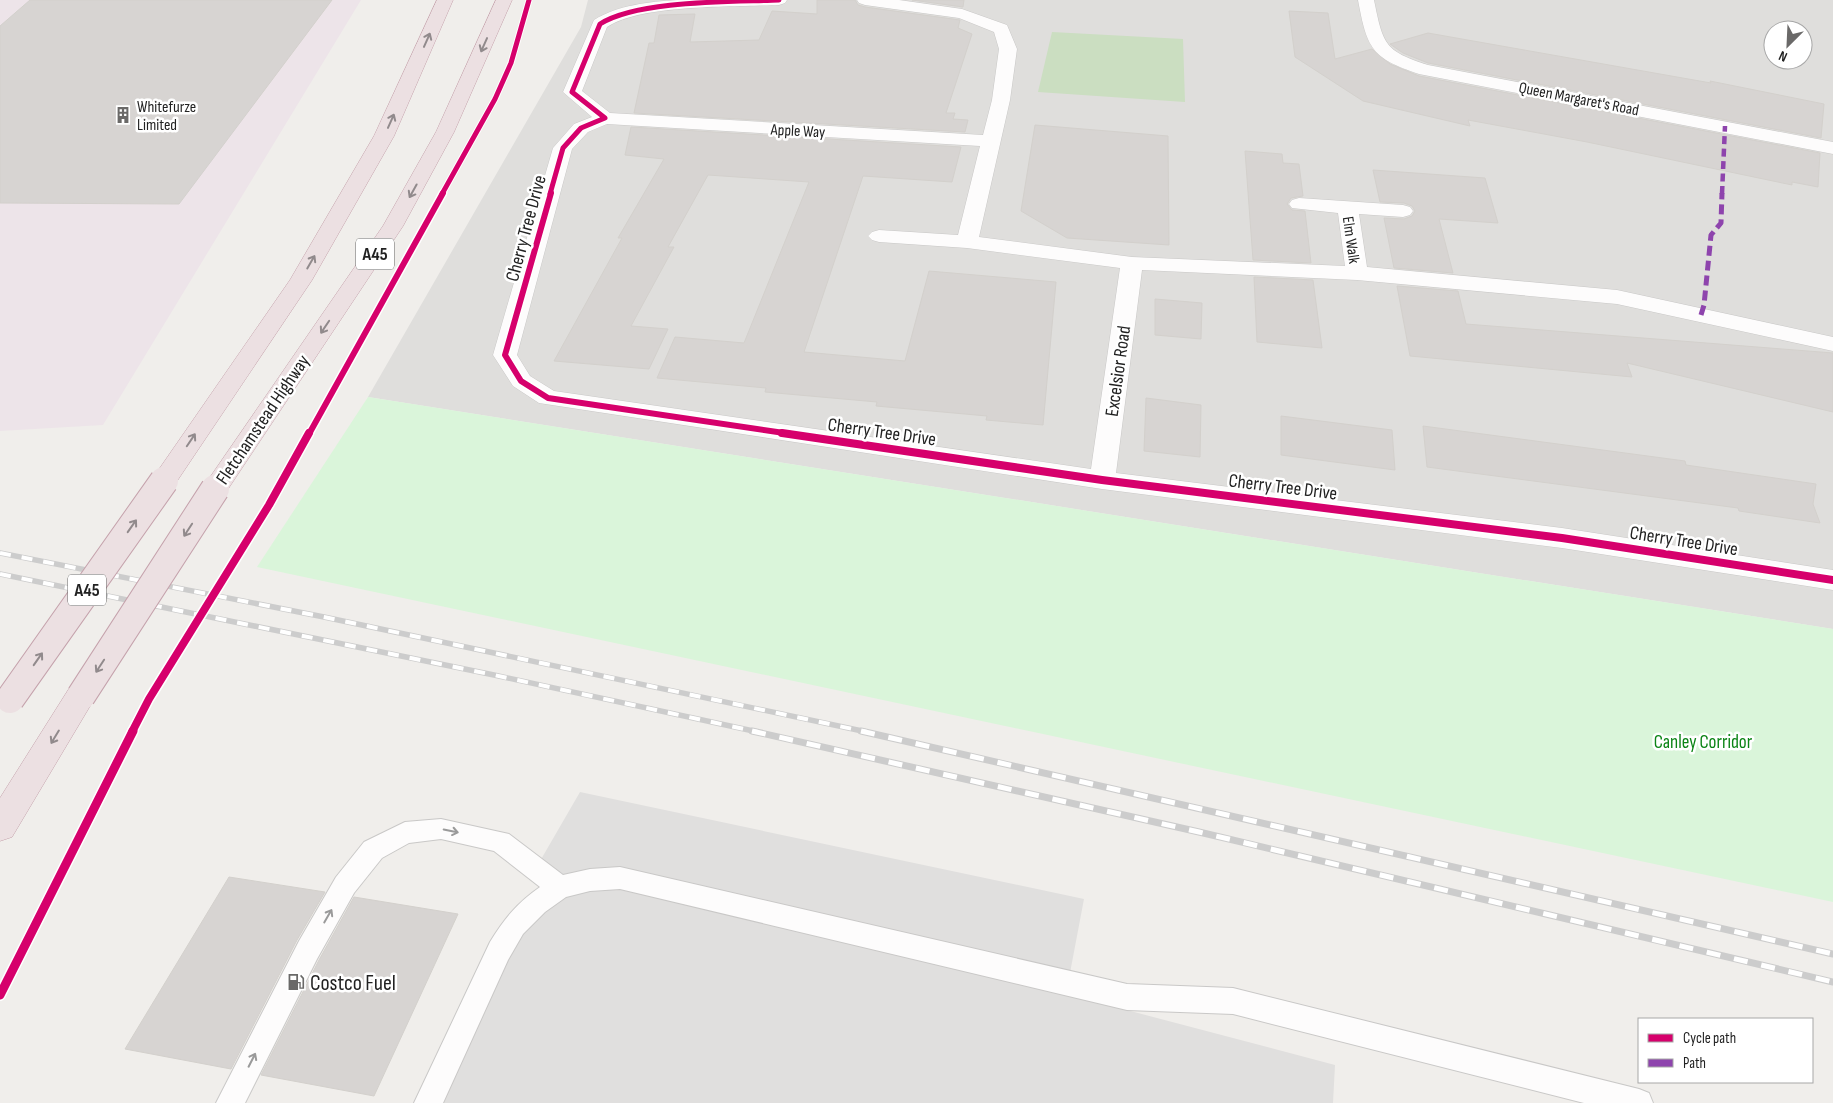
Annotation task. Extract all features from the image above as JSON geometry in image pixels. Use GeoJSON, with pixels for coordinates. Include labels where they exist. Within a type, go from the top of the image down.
{"type":"FeatureCollection","features":[{"type":"Feature","properties":{"kind":"highway","name":"A45"},"geometry":{"type":"LineString","coordinates":[[5,706],[164,481],[301,280],[384,136],[445,0]]}},
{"type":"Feature","properties":{"kind":"highway","name":"Fletchamstead Highway"},"geometry":{"type":"LineString","coordinates":[[0,828],[81,696],[215,489],[393,226],[445,132],[504,0]]}},
{"type":"Feature","properties":{"kind":"street"},"geometry":{"type":"LineString","coordinates":[[605,118],[572,92],[600,24],[609,18],[633,10],[675,5],[778,0]]}},
{"type":"Feature","properties":{"kind":"street"},"geometry":{"type":"LineString","coordinates":[[866,0],[962,14],[1001,30],[1008,50],[1001,100],[967,242]]}},
{"type":"Feature","properties":{"kind":"street","name":"Queen Margaret's Road"},"geometry":{"type":"LineString","coordinates":[[1366,0],[1374,38],[1383,51],[1397,62],[1425,70],[1833,148]]}},
{"type":"Feature","properties":{"kind":"street","name":"Apple Way"},"geometry":{"type":"LineString","coordinates":[[605,118],[991,141]]}},
{"type":"Feature","properties":{"kind":"street","name":"Cherry Tree Drive"},"geometry":{"type":"LineString","coordinates":[[605,118],[581,128],[563,148],[506,356],[521,381],[548,398],[1102,480],[1562,538],[1833,580]]}},
{"type":"Feature","properties":{"kind":"street","name":"Elm Walk"},"geometry":{"type":"LineString","coordinates":[[1299,204],[1403,211]]}},
{"type":"Feature","properties":{"kind":"street","name":"Elm Walk"},"geometry":{"type":"LineString","coordinates":[[1348,208],[1357,273]]}},
{"type":"Feature","properties":{"kind":"street"},"geometry":{"type":"LineString","coordinates":[[879,236],[967,242],[1132,263],[1357,273],[1617,297],[1833,344]]}},
{"type":"Feature","properties":{"kind":"street","name":"Excelsior Road"},"geometry":{"type":"LineString","coordinates":[[1102,480],[1132,263]]}},
{"type":"Feature","properties":{"kind":"lane"},"geometry":{"type":"LineString","coordinates":[[230,1103],[308,950],[345,885],[373,850],[404,833],[440,829],[500,842],[560,888]]}},
{"type":"Feature","properties":{"kind":"lane"},"geometry":{"type":"LineString","coordinates":[[428,1103],[504,943],[514,926],[536,904],[560,888],[590,880],[620,878],[1126,997],[1233,1001],[1639,1103]]}},
{"type":"Feature","properties":{"kind":"shaded area"},"geometry":{"type":"Polygon","coordinates":[[[0,0],[361,0],[103,425],[0,431],[0,0]]]}},
{"type":"Feature","properties":{"kind":"shaded area"},"geometry":{"type":"Polygon","coordinates":[[[588,0],[1833,0],[1833,629],[368,397],[581,27],[588,0]]]}},
{"type":"Feature","properties":{"kind":"shaded area"},"geometry":{"type":"Polygon","coordinates":[[[580,792],[1084,899],[1066,994],[1335,1065],[1333,1103],[428,1103],[499,951],[560,888],[536,868],[580,792]]]}},
{"type":"Feature","properties":{"kind":"green space"},"geometry":{"type":"Polygon","coordinates":[[[1052,32],[1183,39],[1185,102],[1038,92],[1052,32]]]}},
{"type":"Feature","properties":{"kind":"green space","name":"Canley Corridor"},"geometry":{"type":"Polygon","coordinates":[[[368,397],[1833,629],[1833,902],[257,567],[368,397]]]}},
{"type":"Feature","properties":{"kind":"building","name":"Whitefurze Limited"},"geometry":{"type":"Polygon","coordinates":[[[30,0],[332,0],[179,204],[0,203],[0,26],[30,0]]]}},
{"type":"Feature","properties":{"kind":"building"},"geometry":{"type":"Polygon","coordinates":[[[817,0],[855,0],[858,5],[865,7],[960,20],[958,28],[972,34],[946,113],[955,113],[953,119],[968,120],[965,132],[634,113],[649,43],[654,43],[659,15],[695,14],[690,42],[759,40],[772,11],[817,14],[817,0]]]}},
{"type":"Feature","properties":{"kind":"building"},"geometry":{"type":"Polygon","coordinates":[[[912,0],[964,0],[963,7],[912,0]]]}},
{"type":"Feature","properties":{"kind":"building"},"geometry":{"type":"Polygon","coordinates":[[[1289,11],[1328,13],[1335,59],[1372,49],[1390,64],[1419,76],[1820,153],[1818,187],[1792,182],[1792,185],[1587,142],[1468,120],[1470,126],[1363,101],[1295,57],[1289,11]]]}},
{"type":"Feature","properties":{"kind":"building"},"geometry":{"type":"Polygon","coordinates":[[[1428,33],[1711,83],[1710,81],[1824,104],[1821,138],[1428,63],[1403,53],[1390,44],[1428,33]]]}},
{"type":"Feature","properties":{"kind":"building"},"geometry":{"type":"Polygon","coordinates":[[[1035,125],[1168,136],[1169,245],[1067,238],[1021,211],[1035,125]]]}},
{"type":"Feature","properties":{"kind":"building"},"geometry":{"type":"Polygon","coordinates":[[[631,127],[961,147],[952,182],[863,176],[804,352],[905,361],[929,271],[1056,282],[1043,425],[986,420],[987,416],[876,406],[877,402],[765,392],[766,388],[657,378],[675,337],[744,343],[809,182],[708,175],[668,247],[674,247],[631,326],[668,329],[649,369],[554,361],[622,238],[618,238],[664,159],[625,155],[631,127]]]}},
{"type":"Feature","properties":{"kind":"building"},"geometry":{"type":"Polygon","coordinates":[[[1245,151],[1282,154],[1283,163],[1299,164],[1303,196],[1291,198],[1287,204],[1292,210],[1305,211],[1311,263],[1253,260],[1245,151]]]}},
{"type":"Feature","properties":{"kind":"building"},"geometry":{"type":"Polygon","coordinates":[[[1373,170],[1485,178],[1498,223],[1439,219],[1453,273],[1394,268],[1384,218],[1404,219],[1412,216],[1415,211],[1412,206],[1404,203],[1380,202],[1373,170]]]}},
{"type":"Feature","properties":{"kind":"building"},"geometry":{"type":"Polygon","coordinates":[[[1254,277],[1313,280],[1322,348],[1257,342],[1254,277]]]}},
{"type":"Feature","properties":{"kind":"building"},"geometry":{"type":"Polygon","coordinates":[[[1397,286],[1458,291],[1466,324],[1833,353],[1833,412],[1627,363],[1632,377],[1410,356],[1397,286]]]}},
{"type":"Feature","properties":{"kind":"building"},"geometry":{"type":"Polygon","coordinates":[[[1155,299],[1202,303],[1201,339],[1155,335],[1155,299]]]}},
{"type":"Feature","properties":{"kind":"building"},"geometry":{"type":"Polygon","coordinates":[[[1146,398],[1201,405],[1200,457],[1144,451],[1146,398]]]}},
{"type":"Feature","properties":{"kind":"building"},"geometry":{"type":"Polygon","coordinates":[[[1281,416],[1392,430],[1395,470],[1281,455],[1281,416]]]}},
{"type":"Feature","properties":{"kind":"building"},"geometry":{"type":"Polygon","coordinates":[[[1423,426],[1685,461],[1686,465],[1816,484],[1813,504],[1820,523],[1739,511],[1738,508],[1427,467],[1423,426]]]}},
{"type":"Feature","properties":{"kind":"building"},"geometry":{"type":"Polygon","coordinates":[[[229,877],[325,892],[297,940],[231,1069],[125,1049],[229,877]]]}},
{"type":"Feature","properties":{"kind":"building"},"geometry":{"type":"Polygon","coordinates":[[[354,897],[458,914],[374,1096],[261,1075],[319,960],[354,897]]]}},
{"type":"Feature","properties":{"kind":"railway"},"geometry":{"type":"LineString","coordinates":[[0,553],[324,617],[867,732]]}},
{"type":"Feature","properties":{"kind":"railway"},"geometry":{"type":"LineString","coordinates":[[0,574],[494,675],[758,732]]}},
{"type":"Feature","properties":{"kind":"railway"},"geometry":{"type":"LineString","coordinates":[[752,731],[1199,832],[1833,982]]}},
{"type":"Feature","properties":{"kind":"railway"},"geometry":{"type":"LineString","coordinates":[[861,731],[1833,954]]}},
{"type":"Feature","properties":{"kind":"marked path"},"geometry":{"type":"LineString","coordinates":[[1701,315],[1704,305],[1711,235],[1721,223],[1725,126]]}},
{"type":"Feature","properties":{"kind":"cycle path"},"geometry":{"type":"LineString","coordinates":[[0,995],[149,699],[269,505],[495,99],[511,63],[529,0]]}},
{"type":"Feature","properties":{"kind":"cycle path"},"geometry":{"type":"LineString","coordinates":[[779,0],[675,5],[633,10],[609,18],[600,24],[572,92],[605,118],[581,128],[563,148],[505,355],[521,381],[548,398],[1102,480],[1562,538],[1833,580]]}},
{"type":"Feature","properties":{"kind":"place","name":"Whitefurze Limited"},"geometry":{"type":"Point","coordinates":[123,115]}},
{"type":"Feature","properties":{"kind":"place","name":"Costco Fuel"},"geometry":{"type":"Point","coordinates":[296,982]}}]}
